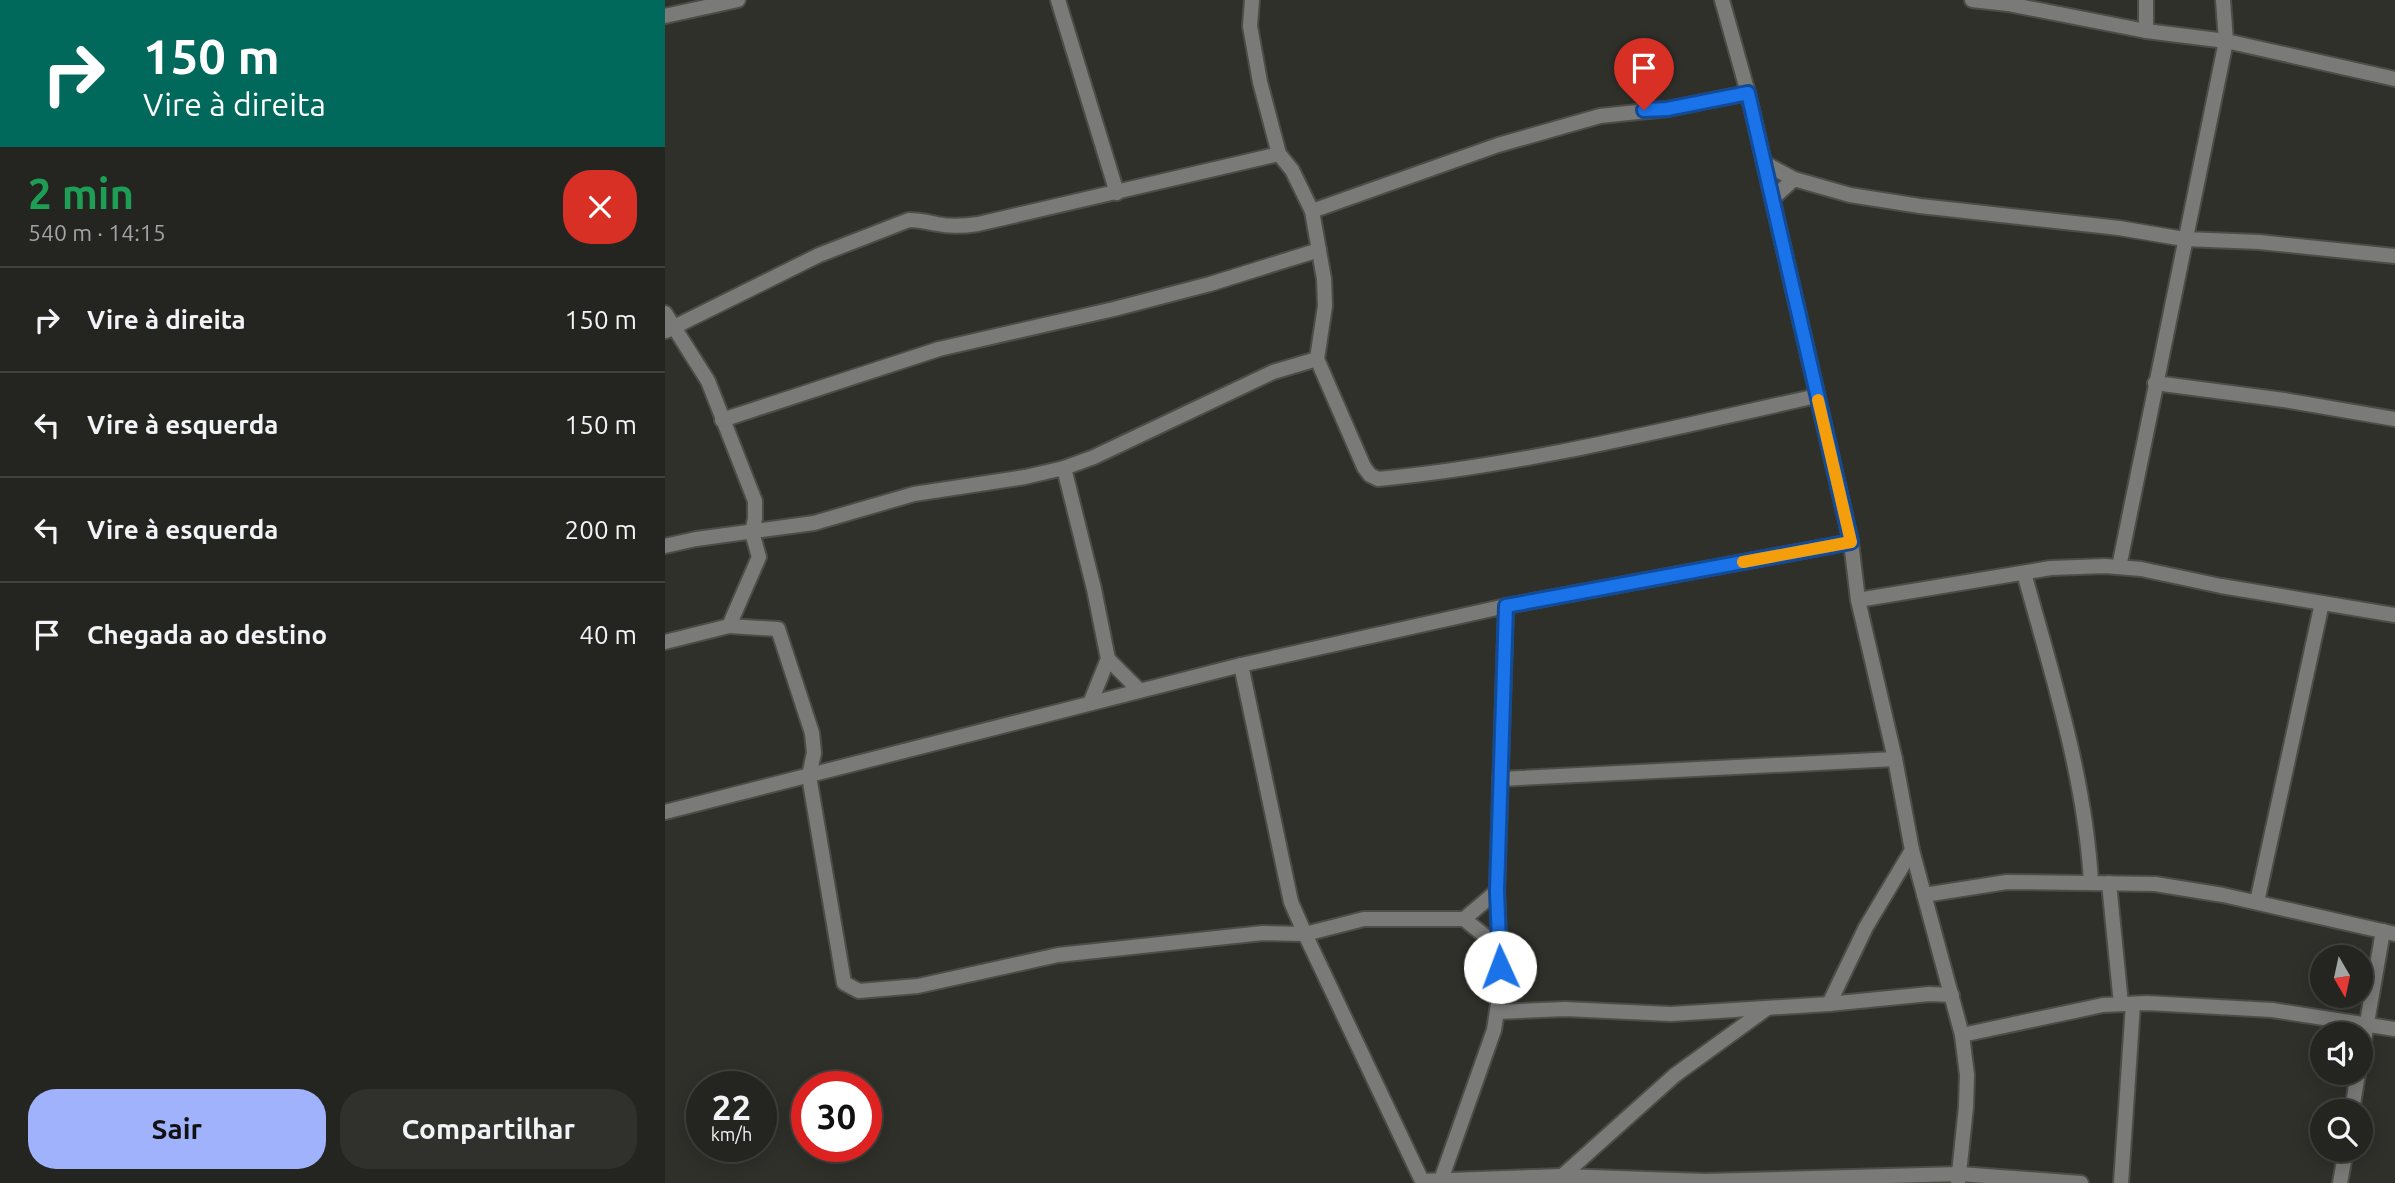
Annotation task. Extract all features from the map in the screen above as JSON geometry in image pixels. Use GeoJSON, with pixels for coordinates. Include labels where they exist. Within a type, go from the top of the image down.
{"type":"FeatureCollection","features":[{"type":"Feature","properties":{"kind":"street"},"geometry":{"type":"LineString","coordinates":[[665,16],[738,0]]}},
{"type":"Feature","properties":{"kind":"street"},"geometry":{"type":"LineString","coordinates":[[1058,0],[1117,193]]}},
{"type":"Feature","properties":{"kind":"street"},"geometry":{"type":"LineString","coordinates":[[1252,0],[1250,26],[1260,82],[1279,155],[1292,170],[1312,211],[1324,279],[1325,306],[1317,359],[1364,467],[1370,475],[1378,479],[1507,461],[1596,445],[1817,396]]}},
{"type":"Feature","properties":{"kind":"street"},"geometry":{"type":"LineString","coordinates":[[1972,0],[2008,4],[2146,31],[2225,41],[2395,79]]}},
{"type":"Feature","properties":{"kind":"street"},"geometry":{"type":"LineString","coordinates":[[2146,0],[2146,31]]}},
{"type":"Feature","properties":{"kind":"street"},"geometry":{"type":"LineString","coordinates":[[2119,567],[2225,41],[2223,0]]}},
{"type":"Feature","properties":{"kind":"street"},"geometry":{"type":"LineString","coordinates":[[1727,3],[1851,542],[1858,600],[1895,759],[1912,850],[1962,1035],[1967,1085],[1959,1179]]}},
{"type":"Feature","properties":{"kind":"street"},"geometry":{"type":"LineString","coordinates":[[1312,211],[1498,145],[1600,116],[1667,109],[1748,93]]}},
{"type":"Feature","properties":{"kind":"street"},"geometry":{"type":"LineString","coordinates":[[669,330],[819,255],[908,220],[922,220],[939,225],[978,224],[1279,155]]}},
{"type":"Feature","properties":{"kind":"street"},"geometry":{"type":"LineString","coordinates":[[1764,163],[1794,179],[1850,195],[1920,206],[2119,228],[2184,239],[2259,242],[2395,256]]}},
{"type":"Feature","properties":{"kind":"street"},"geometry":{"type":"LineString","coordinates":[[1772,199],[1794,179]]}},
{"type":"Feature","properties":{"kind":"street"},"geometry":{"type":"LineString","coordinates":[[722,420],[939,349],[1210,284],[1319,250]]}},
{"type":"Feature","properties":{"kind":"street"},"geometry":{"type":"LineString","coordinates":[[665,313],[669,330],[690,350],[708,381],[754,501],[755,519],[751,532],[759,557],[729,626]]}},
{"type":"Feature","properties":{"kind":"street"},"geometry":{"type":"LineString","coordinates":[[665,546],[825,520],[913,494],[1025,477],[1064,468],[1094,457],[1273,372],[1317,359]]}},
{"type":"Feature","properties":{"kind":"street"},"geometry":{"type":"LineString","coordinates":[[2155,383],[2284,400],[2395,419]]}},
{"type":"Feature","properties":{"kind":"street"},"geometry":{"type":"LineString","coordinates":[[1064,468],[1108,659],[1091,701]]}},
{"type":"Feature","properties":{"kind":"street"},"geometry":{"type":"LineString","coordinates":[[665,811],[1241,665],[1506,606],[1851,542]]}},
{"type":"Feature","properties":{"kind":"street"},"geometry":{"type":"LineString","coordinates":[[1858,600],[2050,568],[2119,567],[2395,615]]}},
{"type":"Feature","properties":{"kind":"street"},"geometry":{"type":"LineString","coordinates":[[2024,573],[2075,768],[2089,848],[2091,882]]}},
{"type":"Feature","properties":{"kind":"street"},"geometry":{"type":"LineString","coordinates":[[2257,902],[2322,603]]}},
{"type":"Feature","properties":{"kind":"street"},"geometry":{"type":"LineString","coordinates":[[1441,1180],[1495,1030],[1501,985],[1497,891],[1506,606]]}},
{"type":"Feature","properties":{"kind":"street"},"geometry":{"type":"LineString","coordinates":[[665,642],[729,626],[778,629],[813,733],[814,753],[809,776],[844,983],[851,988],[880,990],[918,986],[1058,954],[1262,933],[1304,934],[1364,919],[1464,919],[1500,948]]}},
{"type":"Feature","properties":{"kind":"street"},"geometry":{"type":"LineString","coordinates":[[1108,659],[1139,690]]}},
{"type":"Feature","properties":{"kind":"street"},"geometry":{"type":"LineString","coordinates":[[1241,665],[1291,902],[1423,1182],[1959,1179],[2081,1183]]}},
{"type":"Feature","properties":{"kind":"street"},"geometry":{"type":"LineString","coordinates":[[1500,779],[1895,759]]}},
{"type":"Feature","properties":{"kind":"street"},"geometry":{"type":"LineString","coordinates":[[1829,1004],[1866,927],[1912,850]]}},
{"type":"Feature","properties":{"kind":"street"},"geometry":{"type":"LineString","coordinates":[[1924,895],[2007,882],[2155,884],[2257,902],[2389,933],[2366,1022]]}},
{"type":"Feature","properties":{"kind":"street"},"geometry":{"type":"LineString","coordinates":[[2109,883],[2127,1004],[2121,1183]]}},
{"type":"Feature","properties":{"kind":"street"},"geometry":{"type":"LineString","coordinates":[[1464,919],[1497,891]]}},
{"type":"Feature","properties":{"kind":"street"},"geometry":{"type":"LineString","coordinates":[[1497,1012],[1565,1009],[1671,1014],[1767,1009],[1929,994],[1952,995]]}},
{"type":"Feature","properties":{"kind":"street"},"geometry":{"type":"LineString","coordinates":[[1962,1035],[2103,1005],[2127,1004],[2272,1010],[2359,1022]]}},
{"type":"Feature","properties":{"kind":"street"},"geometry":{"type":"LineString","coordinates":[[1557,1180],[1675,1075],[1767,1009]]}},
{"type":"Feature","properties":{"kind":"street"},"geometry":{"type":"LineString","coordinates":[[2373,1024],[2395,1029]]}},
{"type":"Feature","properties":{"kind":"street"},"geometry":{"type":"LineString","coordinates":[[2340,1183],[2344,1162]]}},
{"type":"Feature","properties":{"kind":"slow traffic"},"geometry":{"type":"LineString","coordinates":[[1743,562],[1851,542],[1818,400]]}},
{"type":"Feature","properties":{"kind":"route"},"geometry":{"type":"LineString","coordinates":[[1500,967],[1497,891],[1506,606],[1851,542],[1748,93],[1667,109],[1644,110]]}}]}
